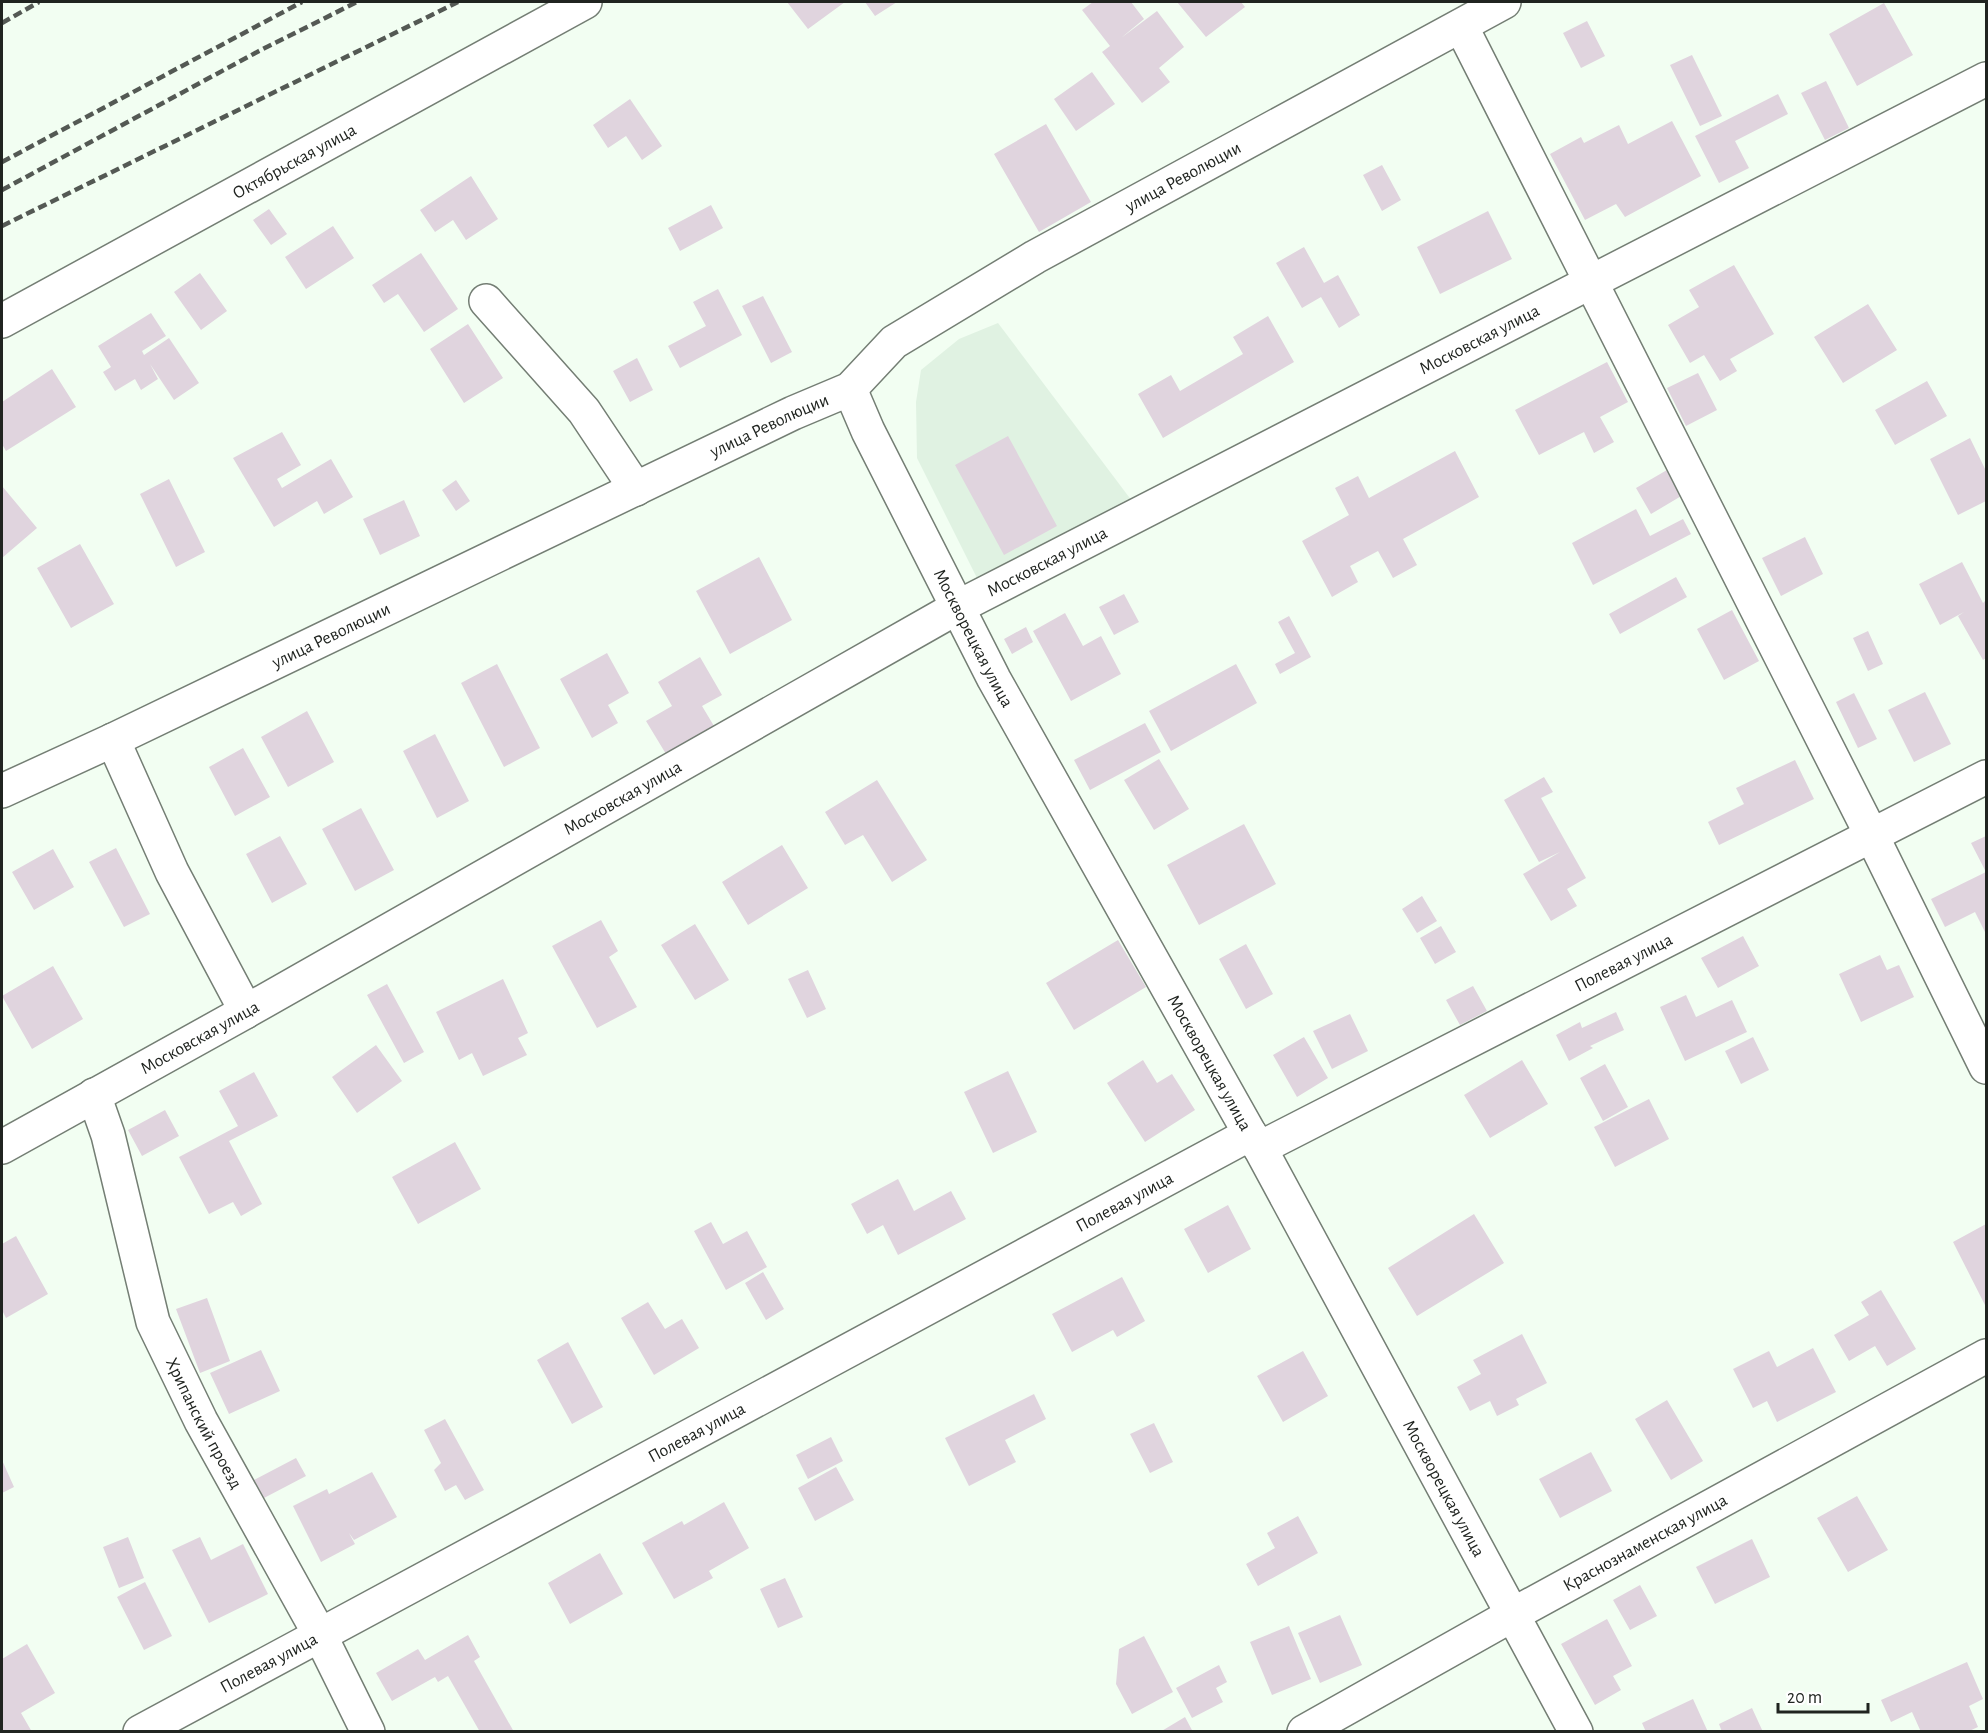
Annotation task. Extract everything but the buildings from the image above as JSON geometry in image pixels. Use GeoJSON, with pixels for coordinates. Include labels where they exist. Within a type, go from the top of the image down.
{"type":"FeatureCollection","features":[{"type":"Feature","properties":{"kind":"street","name":"Октябрьская улица"},"geometry":{"type":"LineString","coordinates":[[2,321],[585,2]]}},
{"type":"Feature","properties":{"kind":"street","name":"улица Революции"},"geometry":{"type":"LineString","coordinates":[[2,791],[113,740],[793,413],[850,389],[894,342],[1035,257],[1504,2]]}},
{"type":"Feature","properties":{"kind":"street"},"geometry":{"type":"LineString","coordinates":[[1461,26],[1872,834],[1986,1067]]}},
{"type":"Feature","properties":{"kind":"street","name":"Московская улица"},"geometry":{"type":"LineString","coordinates":[[2,1147],[245,1012],[958,607],[1986,79]]}},
{"type":"Feature","properties":{"kind":"street"},"geometry":{"type":"LineString","coordinates":[[486,301],[585,411],[636,489]]}},
{"type":"Feature","properties":{"kind":"street","name":"Москворецкая улица"},"geometry":{"type":"LineString","coordinates":[[850,389],[868,430],[994,680],[1255,1141],[1576,1731]]}},
{"type":"Feature","properties":{"kind":"street"},"geometry":{"type":"LineString","coordinates":[[113,740],[172,872],[245,1012]]}},
{"type":"Feature","properties":{"kind":"street","name":"Полевая улица"},"geometry":{"type":"LineString","coordinates":[[140,1731],[1255,1141],[1986,777]]}},
{"type":"Feature","properties":{"kind":"street","name":"Хрипанский проезд"},"geometry":{"type":"LineString","coordinates":[[94,1095],[108,1136],[153,1322],[201,1421],[320,1635],[368,1731]]}},
{"type":"Feature","properties":{"kind":"street","name":"Краснознаменская улица"},"geometry":{"type":"LineString","coordinates":[[1304,1731],[1986,1356]]}},
{"type":"Feature","properties":{"kind":"shaded area"},"geometry":{"type":"Polygon","coordinates":[[[998,323],[1135,505],[981,586],[917,458],[916,402],[921,370],[959,339],[998,323]]]}},
{"type":"Feature","properties":{"kind":"railway"},"geometry":{"type":"LineString","coordinates":[[2,23],[39,2]]}},
{"type":"Feature","properties":{"kind":"railway"},"geometry":{"type":"LineString","coordinates":[[2,162],[302,2]]}},
{"type":"Feature","properties":{"kind":"railway"},"geometry":{"type":"LineString","coordinates":[[2,190],[259,51],[357,2]]}},
{"type":"Feature","properties":{"kind":"railway"},"geometry":{"type":"LineString","coordinates":[[2,226],[458,2]]}}]}
